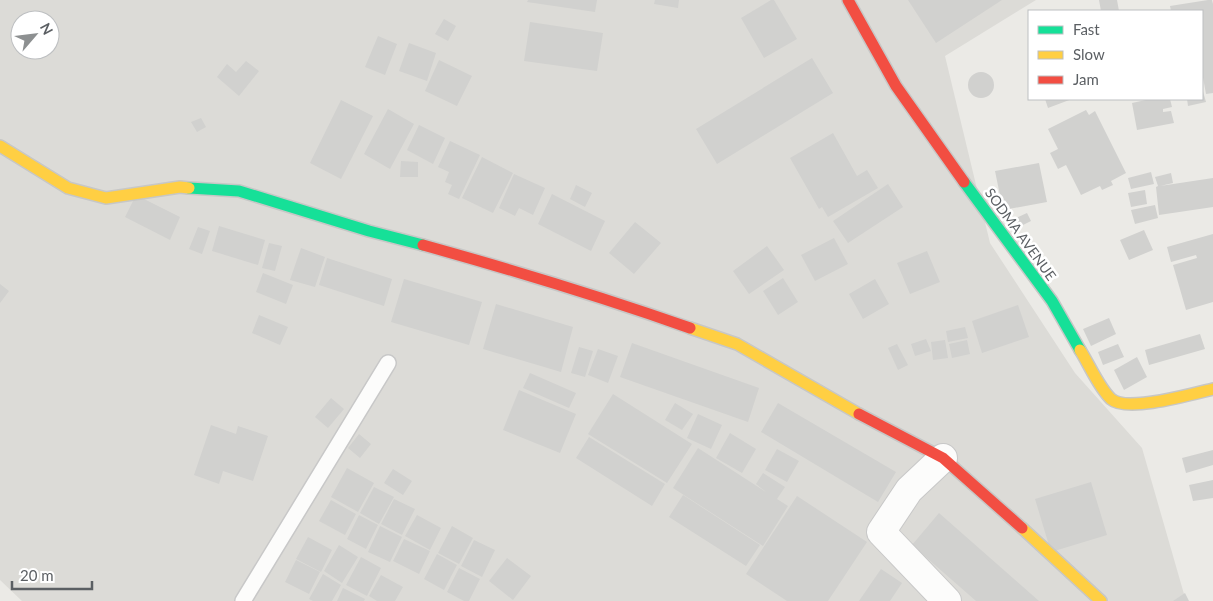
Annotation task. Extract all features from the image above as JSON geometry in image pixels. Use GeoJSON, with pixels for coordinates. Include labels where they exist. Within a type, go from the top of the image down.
{"type":"FeatureCollection","features":[{"type":"Feature","properties":{"kind":"street","name":"SODMA AVENUE"},"geometry":{"type":"LineString","coordinates":[[848,0],[896,86],[938,147],[1052,301],[1102,387],[1112,400],[1126,406],[1161,401],[1213,389]]}},
{"type":"Feature","properties":{"kind":"street"},"geometry":{"type":"LineString","coordinates":[[0,146],[68,188],[106,198],[180,187],[238,191],[369,231],[604,298],[737,344],[837,402],[943,458],[1058,560],[1101,601]]}},
{"type":"Feature","properties":{"kind":"street"},"geometry":{"type":"LineString","coordinates":[[943,458],[909,490],[881,532],[947,601]]}},
{"type":"Feature","properties":{"kind":"lane"},"geometry":{"type":"LineString","coordinates":[[243,601],[388,363]]}},
{"type":"Feature","properties":{"kind":"shaded area"},"geometry":{"type":"Polygon","coordinates":[[[0,0],[1036,0],[945,56],[990,243],[1075,373],[1142,448],[1186,601],[22,601],[0,580],[0,0]]]}},
{"type":"Feature","properties":{"kind":"building"},"geometry":{"type":"Polygon","coordinates":[[[528,0],[597,0],[595,12],[527,2],[528,0]]]}},
{"type":"Feature","properties":{"kind":"building"},"geometry":{"type":"Polygon","coordinates":[[[655,0],[679,0],[678,8],[654,4],[655,0]]]}},
{"type":"Feature","properties":{"kind":"building"},"geometry":{"type":"Polygon","coordinates":[[[774,0],[797,39],[764,58],[741,18],[774,0]]]}},
{"type":"Feature","properties":{"kind":"building"},"geometry":{"type":"Polygon","coordinates":[[[908,0],[1002,0],[936,43],[908,0]]]}},
{"type":"Feature","properties":{"kind":"building"},"geometry":{"type":"Polygon","coordinates":[[[1099,0],[1117,0],[1119,10],[1101,10],[1099,0]]]}},
{"type":"Feature","properties":{"kind":"building"},"geometry":{"type":"Polygon","coordinates":[[[1212,0],[1213,93],[1206,94],[1203,78],[1203,10],[1171,10],[1170,6],[1212,0]]]}},
{"type":"Feature","properties":{"kind":"building"},"geometry":{"type":"Polygon","coordinates":[[[444,19],[456,26],[448,41],[435,34],[444,19]]]}},
{"type":"Feature","properties":{"kind":"building"},"geometry":{"type":"Polygon","coordinates":[[[530,22],[603,33],[597,71],[524,61],[530,22]]]}},
{"type":"Feature","properties":{"kind":"building"},"geometry":{"type":"Polygon","coordinates":[[[378,36],[397,44],[385,75],[365,67],[378,36]]]}},
{"type":"Feature","properties":{"kind":"building"},"geometry":{"type":"Polygon","coordinates":[[[409,43],[436,53],[427,81],[399,71],[409,43]]]}},
{"type":"Feature","properties":{"kind":"building"},"geometry":{"type":"Polygon","coordinates":[[[812,58],[833,93],[717,164],[696,129],[812,58]]]}},
{"type":"Feature","properties":{"kind":"building"},"geometry":{"type":"Polygon","coordinates":[[[439,60],[472,76],[457,106],[425,91],[439,60]]]}},
{"type":"Feature","properties":{"kind":"building"},"geometry":{"type":"Polygon","coordinates":[[[246,61],[259,71],[239,96],[217,77],[227,64],[236,72],[246,61]]]}},
{"type":"Feature","properties":{"kind":"building"},"geometry":{"type":"Polygon","coordinates":[[[981,72],[990,76],[994,85],[990,94],[981,98],[972,94],[968,85],[972,76],[981,72]]]}},
{"type":"Feature","properties":{"kind":"building"},"geometry":{"type":"Polygon","coordinates":[[[1203,92],[1206,102],[1188,106],[1187,100],[1203,100],[1203,92]]]}},
{"type":"Feature","properties":{"kind":"building"},"geometry":{"type":"Polygon","coordinates":[[[341,100],[373,116],[341,179],[310,163],[341,100]]]}},
{"type":"Feature","properties":{"kind":"building"},"geometry":{"type":"Polygon","coordinates":[[[1045,100],[1069,100],[1048,108],[1045,100]]]}},
{"type":"Feature","properties":{"kind":"building"},"geometry":{"type":"Polygon","coordinates":[[[1146,100],[1170,100],[1172,107],[1163,109],[1163,112],[1171,111],[1174,123],[1137,130],[1132,103],[1146,100]]]}},
{"type":"Feature","properties":{"kind":"building"},"geometry":{"type":"Polygon","coordinates":[[[388,109],[414,124],[390,169],[364,154],[388,109]]]}},
{"type":"Feature","properties":{"kind":"building"},"geometry":{"type":"Polygon","coordinates":[[[1086,110],[1089,115],[1095,111],[1126,173],[1111,181],[1113,185],[1102,190],[1100,186],[1081,195],[1066,165],[1058,169],[1050,153],[1058,149],[1048,129],[1086,110]]]}},
{"type":"Feature","properties":{"kind":"building"},"geometry":{"type":"Polygon","coordinates":[[[201,118],[206,127],[197,132],[191,122],[201,118]]]}},
{"type":"Feature","properties":{"kind":"building"},"geometry":{"type":"Polygon","coordinates":[[[419,125],[445,138],[433,164],[407,150],[419,125]]]}},
{"type":"Feature","properties":{"kind":"building"},"geometry":{"type":"Polygon","coordinates":[[[833,133],[857,176],[867,170],[878,188],[828,217],[822,207],[819,209],[790,158],[833,133]]]}},
{"type":"Feature","properties":{"kind":"building"},"geometry":{"type":"Polygon","coordinates":[[[450,141],[480,155],[459,199],[448,194],[452,185],[445,182],[449,172],[438,167],[450,141]]]}},
{"type":"Feature","properties":{"kind":"building"},"geometry":{"type":"Polygon","coordinates":[[[482,157],[513,173],[493,213],[462,198],[482,157]]]}},
{"type":"Feature","properties":{"kind":"building"},"geometry":{"type":"Polygon","coordinates":[[[401,161],[418,162],[418,177],[400,177],[401,161]]]}},
{"type":"Feature","properties":{"kind":"building"},"geometry":{"type":"Polygon","coordinates":[[[1039,163],[1047,202],[1003,210],[995,171],[1039,163]]]}},
{"type":"Feature","properties":{"kind":"building"},"geometry":{"type":"Polygon","coordinates":[[[1151,172],[1154,184],[1131,189],[1128,178],[1151,172]]]}},
{"type":"Feature","properties":{"kind":"building"},"geometry":{"type":"Polygon","coordinates":[[[1171,173],[1173,183],[1160,186],[1213,178],[1213,207],[1159,215],[1156,187],[1158,186],[1155,177],[1171,173]]]}},
{"type":"Feature","properties":{"kind":"building"},"geometry":{"type":"Polygon","coordinates":[[[514,174],[545,188],[533,215],[519,208],[515,216],[499,208],[514,174]]]}},
{"type":"Feature","properties":{"kind":"building"},"geometry":{"type":"Polygon","coordinates":[[[888,184],[903,207],[848,243],[833,221],[888,184]]]}},
{"type":"Feature","properties":{"kind":"building"},"geometry":{"type":"Polygon","coordinates":[[[576,185],[592,193],[585,207],[570,199],[576,185]]]}},
{"type":"Feature","properties":{"kind":"building"},"geometry":{"type":"Polygon","coordinates":[[[1145,190],[1147,204],[1131,207],[1128,193],[1145,190]]]}},
{"type":"Feature","properties":{"kind":"building"},"geometry":{"type":"Polygon","coordinates":[[[552,194],[605,221],[591,251],[538,224],[552,194]]]}},
{"type":"Feature","properties":{"kind":"building"},"geometry":{"type":"Polygon","coordinates":[[[136,195],[180,217],[170,240],[125,217],[136,195]]]}},
{"type":"Feature","properties":{"kind":"building"},"geometry":{"type":"Polygon","coordinates":[[[1155,205],[1158,218],[1135,224],[1131,210],[1155,205]]]}},
{"type":"Feature","properties":{"kind":"building"},"geometry":{"type":"Polygon","coordinates":[[[1027,213],[1031,221],[1013,230],[1009,221],[1027,213]]]}},
{"type":"Feature","properties":{"kind":"building"},"geometry":{"type":"Polygon","coordinates":[[[635,222],[661,243],[634,274],[609,253],[635,222]]]}},
{"type":"Feature","properties":{"kind":"building"},"geometry":{"type":"Polygon","coordinates":[[[219,226],[265,240],[258,265],[212,251],[219,226]]]}},
{"type":"Feature","properties":{"kind":"building"},"geometry":{"type":"Polygon","coordinates":[[[198,227],[210,231],[202,254],[189,249],[198,227]]]}},
{"type":"Feature","properties":{"kind":"building"},"geometry":{"type":"Polygon","coordinates":[[[1144,230],[1153,250],[1129,260],[1120,240],[1144,230]]]}},
{"type":"Feature","properties":{"kind":"building"},"geometry":{"type":"Polygon","coordinates":[[[1213,234],[1213,302],[1186,310],[1173,265],[1197,258],[1196,255],[1171,262],[1167,247],[1213,234]]]}},
{"type":"Feature","properties":{"kind":"building"},"geometry":{"type":"Polygon","coordinates":[[[834,238],[848,264],[815,281],[801,255],[834,238]]]}},
{"type":"Feature","properties":{"kind":"building"},"geometry":{"type":"Polygon","coordinates":[[[269,243],[282,246],[275,271],[262,268],[269,243]]]}},
{"type":"Feature","properties":{"kind":"building"},"geometry":{"type":"Polygon","coordinates":[[[767,246],[784,270],[749,294],[733,271],[767,246]]]}},
{"type":"Feature","properties":{"kind":"building"},"geometry":{"type":"Polygon","coordinates":[[[301,248],[325,257],[315,287],[290,280],[301,248]]]}},
{"type":"Feature","properties":{"kind":"building"},"geometry":{"type":"Polygon","coordinates":[[[927,251],[940,282],[910,294],[897,263],[927,251]]]}},
{"type":"Feature","properties":{"kind":"building"},"geometry":{"type":"Polygon","coordinates":[[[327,258],[392,279],[384,306],[319,285],[327,258]]]}},
{"type":"Feature","properties":{"kind":"building"},"geometry":{"type":"Polygon","coordinates":[[[263,273],[293,285],[286,304],[256,292],[263,273]]]}},
{"type":"Feature","properties":{"kind":"building"},"geometry":{"type":"Polygon","coordinates":[[[783,278],[798,302],[778,315],[763,291],[783,278]]]}},
{"type":"Feature","properties":{"kind":"building"},"geometry":{"type":"Polygon","coordinates":[[[404,279],[482,302],[469,345],[391,322],[404,279]]]}},
{"type":"Feature","properties":{"kind":"building"},"geometry":{"type":"Polygon","coordinates":[[[875,279],[889,304],[863,319],[849,294],[875,279]]]}},
{"type":"Feature","properties":{"kind":"building"},"geometry":{"type":"Polygon","coordinates":[[[0,284],[9,291],[0,303],[0,284]]]}},
{"type":"Feature","properties":{"kind":"building"},"geometry":{"type":"Polygon","coordinates":[[[496,304],[573,327],[561,372],[483,349],[496,304]]]}},
{"type":"Feature","properties":{"kind":"building"},"geometry":{"type":"Polygon","coordinates":[[[1018,305],[1029,337],[982,353],[972,321],[1018,305]]]}},
{"type":"Feature","properties":{"kind":"building"},"geometry":{"type":"Polygon","coordinates":[[[259,315],[288,327],[280,345],[252,333],[259,315]]]}},
{"type":"Feature","properties":{"kind":"building"},"geometry":{"type":"Polygon","coordinates":[[[1109,318],[1116,334],[1091,346],[1083,329],[1109,318]]]}},
{"type":"Feature","properties":{"kind":"building"},"geometry":{"type":"Polygon","coordinates":[[[965,327],[968,338],[948,342],[946,331],[965,327]]]}},
{"type":"Feature","properties":{"kind":"building"},"geometry":{"type":"Polygon","coordinates":[[[1200,334],[1205,349],[1149,365],[1145,350],[1200,334]]]}},
{"type":"Feature","properties":{"kind":"building"},"geometry":{"type":"Polygon","coordinates":[[[926,339],[931,351],[915,356],[911,344],[926,339]]]}},
{"type":"Feature","properties":{"kind":"building"},"geometry":{"type":"Polygon","coordinates":[[[945,340],[948,358],[933,360],[931,342],[945,340]]]}},
{"type":"Feature","properties":{"kind":"building"},"geometry":{"type":"Polygon","coordinates":[[[967,340],[970,354],[952,358],[949,344],[967,340]]]}},
{"type":"Feature","properties":{"kind":"building"},"geometry":{"type":"Polygon","coordinates":[[[632,343],[759,388],[748,422],[620,377],[632,343]]]}},
{"type":"Feature","properties":{"kind":"building"},"geometry":{"type":"Polygon","coordinates":[[[897,344],[908,365],[898,370],[888,348],[897,344]]]}},
{"type":"Feature","properties":{"kind":"building"},"geometry":{"type":"Polygon","coordinates":[[[1118,344],[1124,357],[1103,365],[1098,352],[1118,344]]]}},
{"type":"Feature","properties":{"kind":"building"},"geometry":{"type":"Polygon","coordinates":[[[579,347],[593,351],[585,377],[571,373],[579,347]]]}},
{"type":"Feature","properties":{"kind":"building"},"geometry":{"type":"Polygon","coordinates":[[[598,349],[618,356],[608,383],[588,375],[598,349]]]}},
{"type":"Feature","properties":{"kind":"building"},"geometry":{"type":"Polygon","coordinates":[[[1137,357],[1147,377],[1124,390],[1114,370],[1137,357]]]}},
{"type":"Feature","properties":{"kind":"building"},"geometry":{"type":"Polygon","coordinates":[[[530,373],[576,393],[569,408],[523,388],[530,373]]]}},
{"type":"Feature","properties":{"kind":"building"},"geometry":{"type":"Polygon","coordinates":[[[519,390],[576,414],[560,453],[503,430],[519,390]]]}},
{"type":"Feature","properties":{"kind":"building"},"geometry":{"type":"Polygon","coordinates":[[[613,394],[692,444],[667,483],[588,434],[613,394]]]}},
{"type":"Feature","properties":{"kind":"building"},"geometry":{"type":"Polygon","coordinates":[[[331,398],[344,409],[328,428],[315,417],[331,398]]]}},
{"type":"Feature","properties":{"kind":"building"},"geometry":{"type":"Polygon","coordinates":[[[675,403],[693,414],[682,430],[665,420],[675,403]]]}},
{"type":"Feature","properties":{"kind":"building"},"geometry":{"type":"Polygon","coordinates":[[[778,403],[896,472],[878,502],[761,432],[778,403]]]}},
{"type":"Feature","properties":{"kind":"building"},"geometry":{"type":"Polygon","coordinates":[[[698,414],[722,425],[711,449],[687,438],[698,414]]]}},
{"type":"Feature","properties":{"kind":"building"},"geometry":{"type":"Polygon","coordinates":[[[211,425],[236,434],[238,426],[268,436],[253,481],[223,471],[219,484],[194,475],[211,425]]]}},
{"type":"Feature","properties":{"kind":"building"},"geometry":{"type":"Polygon","coordinates":[[[730,433],[756,449],[742,473],[716,458],[730,433]]]}},
{"type":"Feature","properties":{"kind":"building"},"geometry":{"type":"Polygon","coordinates":[[[359,434],[371,444],[360,458],[348,448],[359,434]]]}},
{"type":"Feature","properties":{"kind":"building"},"geometry":{"type":"Polygon","coordinates":[[[589,437],[665,484],[652,506],[576,458],[589,437]]]}},
{"type":"Feature","properties":{"kind":"building"},"geometry":{"type":"Polygon","coordinates":[[[698,448],[766,492],[756,484],[763,473],[785,487],[777,499],[788,506],[763,546],[673,488],[698,448]]]}},
{"type":"Feature","properties":{"kind":"building"},"geometry":{"type":"Polygon","coordinates":[[[777,449],[799,461],[787,482],[765,470],[777,449]]]}},
{"type":"Feature","properties":{"kind":"building"},"geometry":{"type":"Polygon","coordinates":[[[1213,450],[1213,465],[1186,473],[1182,458],[1213,450]]]}},
{"type":"Feature","properties":{"kind":"building"},"geometry":{"type":"Polygon","coordinates":[[[347,468],[374,483],[358,512],[331,497],[347,468]]]}},
{"type":"Feature","properties":{"kind":"building"},"geometry":{"type":"Polygon","coordinates":[[[393,469],[412,481],[403,495],[384,483],[393,469]]]}},
{"type":"Feature","properties":{"kind":"building"},"geometry":{"type":"Polygon","coordinates":[[[1213,480],[1213,498],[1193,501],[1189,485],[1213,480]]]}},
{"type":"Feature","properties":{"kind":"building"},"geometry":{"type":"Polygon","coordinates":[[[1091,482],[1107,535],[1051,552],[1035,499],[1091,482]]]}},
{"type":"Feature","properties":{"kind":"building"},"geometry":{"type":"Polygon","coordinates":[[[374,487],[394,497],[379,524],[360,513],[374,487]]]}},
{"type":"Feature","properties":{"kind":"building"},"geometry":{"type":"Polygon","coordinates":[[[683,495],[760,545],[746,566],[669,517],[683,495]]]}},
{"type":"Feature","properties":{"kind":"building"},"geometry":{"type":"Polygon","coordinates":[[[797,496],[867,542],[828,601],[787,601],[746,574],[797,496]]]}},
{"type":"Feature","properties":{"kind":"building"},"geometry":{"type":"Polygon","coordinates":[[[394,499],[415,509],[402,535],[381,524],[394,499]]]}},
{"type":"Feature","properties":{"kind":"building"},"geometry":{"type":"Polygon","coordinates":[[[331,500],[356,514],[345,535],[319,521],[331,500]]]}},
{"type":"Feature","properties":{"kind":"building"},"geometry":{"type":"Polygon","coordinates":[[[939,513],[1039,601],[976,601],[912,545],[939,513]]]}},
{"type":"Feature","properties":{"kind":"building"},"geometry":{"type":"Polygon","coordinates":[[[359,515],[378,525],[366,549],[347,539],[359,515]]]}},
{"type":"Feature","properties":{"kind":"building"},"geometry":{"type":"Polygon","coordinates":[[[417,515],[441,528],[430,550],[405,536],[417,515]]]}},
{"type":"Feature","properties":{"kind":"building"},"geometry":{"type":"Polygon","coordinates":[[[380,526],[402,537],[390,562],[368,552],[380,526]]]}},
{"type":"Feature","properties":{"kind":"building"},"geometry":{"type":"Polygon","coordinates":[[[452,526],[473,538],[459,564],[438,553],[452,526]]]}},
{"type":"Feature","properties":{"kind":"building"},"geometry":{"type":"Polygon","coordinates":[[[308,537],[332,550],[321,572],[296,559],[308,537]]]}},
{"type":"Feature","properties":{"kind":"building"},"geometry":{"type":"Polygon","coordinates":[[[404,539],[430,551],[419,574],[393,561],[404,539]]]}},
{"type":"Feature","properties":{"kind":"building"},"geometry":{"type":"Polygon","coordinates":[[[474,540],[495,550],[482,577],[461,566],[474,540]]]}},
{"type":"Feature","properties":{"kind":"building"},"geometry":{"type":"Polygon","coordinates":[[[339,545],[358,557],[342,583],[324,571],[339,545]]]}},
{"type":"Feature","properties":{"kind":"building"},"geometry":{"type":"Polygon","coordinates":[[[437,554],[457,565],[444,590],[424,579],[437,554]]]}},
{"type":"Feature","properties":{"kind":"building"},"geometry":{"type":"Polygon","coordinates":[[[361,557],[381,568],[367,596],[346,585],[361,557]]]}},
{"type":"Feature","properties":{"kind":"building"},"geometry":{"type":"Polygon","coordinates":[[[507,558],[531,576],[513,600],[489,581],[507,558]]]}},
{"type":"Feature","properties":{"kind":"building"},"geometry":{"type":"Polygon","coordinates":[[[296,560],[320,572],[309,594],[285,582],[296,560]]]}},
{"type":"Feature","properties":{"kind":"building"},"geometry":{"type":"Polygon","coordinates":[[[459,568],[480,579],[469,601],[464,601],[447,592],[459,568]]]}},
{"type":"Feature","properties":{"kind":"building"},"geometry":{"type":"Polygon","coordinates":[[[881,569],[902,583],[890,601],[859,601],[881,569]]]}},
{"type":"Feature","properties":{"kind":"building"},"geometry":{"type":"Polygon","coordinates":[[[323,574],[341,585],[332,601],[313,601],[309,599],[323,574]]]}},
{"type":"Feature","properties":{"kind":"building"},"geometry":{"type":"Polygon","coordinates":[[[381,575],[403,587],[395,601],[377,601],[369,596],[381,575]]]}},
{"type":"Feature","properties":{"kind":"building"},"geometry":{"type":"Polygon","coordinates":[[[343,588],[365,599],[364,601],[337,601],[343,588]]]}},
{"type":"Feature","properties":{"kind":"building"},"geometry":{"type":"Polygon","coordinates":[[[1185,593],[1189,601],[1173,601],[1185,593]]]}},
{"type":"Feature","properties":{"kind":"traffic: fast"},"geometry":{"type":"LineString","coordinates":[[964,182],[1052,301],[1080,350]]}},
{"type":"Feature","properties":{"kind":"traffic: fast"},"geometry":{"type":"LineString","coordinates":[[189,188],[239,191],[369,231],[423,245]]}},
{"type":"Feature","properties":{"kind":"traffic: slow"},"geometry":{"type":"LineString","coordinates":[[0,146],[68,188],[106,198],[180,187],[189,188]]}},
{"type":"Feature","properties":{"kind":"traffic: slow"},"geometry":{"type":"LineString","coordinates":[[690,328],[737,344],[859,414]]}},
{"type":"Feature","properties":{"kind":"traffic: slow"},"geometry":{"type":"LineString","coordinates":[[1080,350],[1102,389],[1111,399],[1119,403],[1131,404],[1160,401],[1213,389]]}},
{"type":"Feature","properties":{"kind":"traffic: slow"},"geometry":{"type":"LineString","coordinates":[[1022,528],[1101,601]]}},
{"type":"Feature","properties":{"kind":"traffic: jam"},"geometry":{"type":"LineString","coordinates":[[848,0],[896,86],[964,182]]}},
{"type":"Feature","properties":{"kind":"traffic: jam"},"geometry":{"type":"LineString","coordinates":[[423,245],[557,284],[690,328]]}},
{"type":"Feature","properties":{"kind":"traffic: jam"},"geometry":{"type":"LineString","coordinates":[[859,414],[943,458],[1022,528]]}}]}
